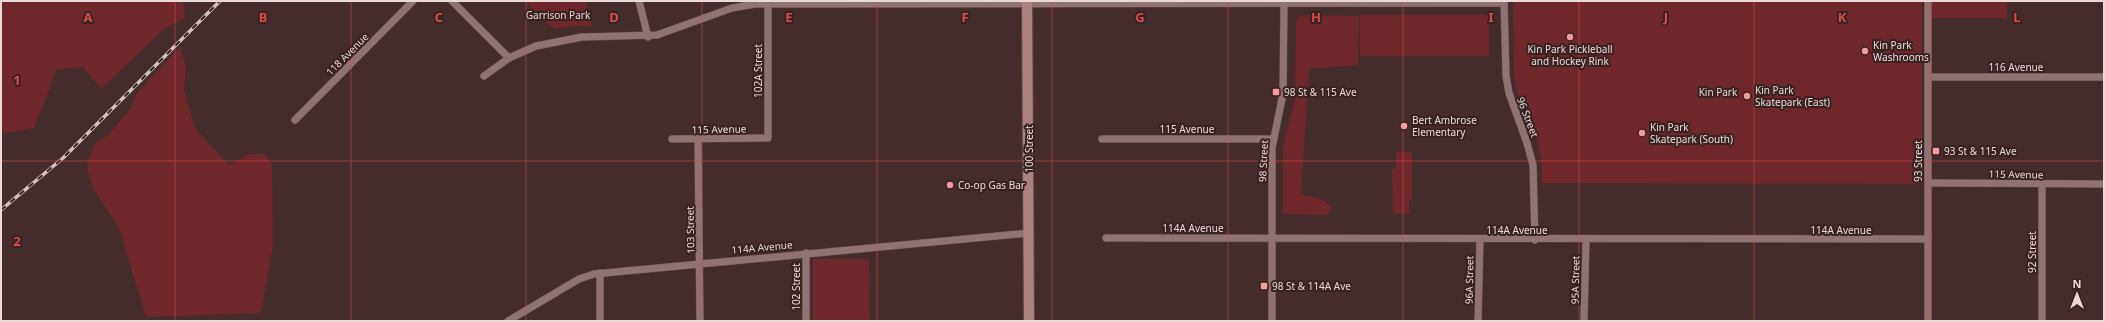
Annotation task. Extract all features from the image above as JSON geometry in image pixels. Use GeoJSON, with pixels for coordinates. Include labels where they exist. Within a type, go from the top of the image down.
{"type":"FeatureCollection","features":[{"type":"Feature","properties":{"kind":"main road","name":"100 Street"},"geometry":{"type":"LineString","coordinates":[[1027,2],[1029,321]]}},
{"type":"Feature","properties":{"kind":"street","name":"118 Avenue"},"geometry":{"type":"LineString","coordinates":[[295,120],[413,1]]}},
{"type":"Feature","properties":{"kind":"street"},"geometry":{"type":"LineString","coordinates":[[452,1],[509,58]]}},
{"type":"Feature","properties":{"kind":"street"},"geometry":{"type":"LineString","coordinates":[[639,1],[648,37]]}},
{"type":"Feature","properties":{"kind":"street","name":"93 Street"},"geometry":{"type":"LineString","coordinates":[[1928,1],[1928,321]]}},
{"type":"Feature","properties":{"kind":"street"},"geometry":{"type":"LineString","coordinates":[[484,76],[509,58],[536,46],[569,39],[648,37],[668,32],[732,8],[768,4],[836,2],[1504,2]]}},
{"type":"Feature","properties":{"kind":"street","name":"98 Street"},"geometry":{"type":"LineString","coordinates":[[1272,321],[1273,139],[1278,125],[1283,94],[1284,2]]}},
{"type":"Feature","properties":{"kind":"street","name":"96 Street"},"geometry":{"type":"LineString","coordinates":[[1504,2],[1506,76],[1508,94],[1527,143],[1533,166],[1535,240]]}},
{"type":"Feature","properties":{"kind":"street","name":"102A Street"},"geometry":{"type":"LineString","coordinates":[[768,4],[768,138]]}},
{"type":"Feature","properties":{"kind":"street","name":"116 Avenue"},"geometry":{"type":"LineString","coordinates":[[1928,77],[2104,77]]}},
{"type":"Feature","properties":{"kind":"street","name":"115 Avenue"},"geometry":{"type":"LineString","coordinates":[[672,140],[768,138]]}},
{"type":"Feature","properties":{"kind":"street","name":"103 Street"},"geometry":{"type":"LineString","coordinates":[[698,139],[700,321]]}},
{"type":"Feature","properties":{"kind":"street","name":"115 Avenue"},"geometry":{"type":"LineString","coordinates":[[1102,139],[1273,139]]}},
{"type":"Feature","properties":{"kind":"street","name":"115 Avenue"},"geometry":{"type":"LineString","coordinates":[[1928,183],[2104,184]]}},
{"type":"Feature","properties":{"kind":"street","name":"92 Street"},"geometry":{"type":"LineString","coordinates":[[2042,184],[2042,321]]}},
{"type":"Feature","properties":{"kind":"street","name":"114A Avenue"},"geometry":{"type":"LineString","coordinates":[[508,321],[579,279],[600,273],[700,262],[1029,233]]}},
{"type":"Feature","properties":{"kind":"street","name":"114A Avenue"},"geometry":{"type":"LineString","coordinates":[[1106,238],[1928,240]]}},
{"type":"Feature","properties":{"kind":"street","name":"96A Street"},"geometry":{"type":"LineString","coordinates":[[1478,321],[1480,240]]}},
{"type":"Feature","properties":{"kind":"street","name":"95A Street"},"geometry":{"type":"LineString","coordinates":[[1584,321],[1586,240]]}},
{"type":"Feature","properties":{"kind":"street","name":"102 Street"},"geometry":{"type":"LineString","coordinates":[[806,253],[806,321]]}},
{"type":"Feature","properties":{"kind":"street"},"geometry":{"type":"LineString","coordinates":[[600,273],[600,321]]}},
{"type":"Feature","properties":{"kind":"green space"},"geometry":{"type":"Polygon","coordinates":[[[1,1],[183,1],[185,18],[164,29],[101,89],[83,67],[57,69],[34,128],[4,133],[1,132],[1,1]]]}},
{"type":"Feature","properties":{"kind":"green space","name":"Garrison Park"},"geometry":{"type":"Polygon","coordinates":[[[525,1],[585,1],[592,26],[572,26],[554,29],[525,1]]]}},
{"type":"Feature","properties":{"kind":"green space","name":"Kin Park"},"geometry":{"type":"Polygon","coordinates":[[[1513,1],[1922,1],[1922,184],[1542,183],[1542,167],[1539,145],[1520,103],[1514,78],[1513,1]]]}},
{"type":"Feature","properties":{"kind":"green space"},"geometry":{"type":"Polygon","coordinates":[[[1932,1],[2007,1],[2007,18],[1932,18],[1932,1]]]}},
{"type":"Feature","properties":{"kind":"green space"},"geometry":{"type":"Polygon","coordinates":[[[1304,15],[1359,16],[1358,65],[1309,69],[1301,195],[1318,198],[1326,202],[1332,208],[1327,215],[1283,214],[1283,146],[1295,100],[1296,24],[1297,19],[1304,15]]]}},
{"type":"Feature","properties":{"kind":"green space"},"geometry":{"type":"Polygon","coordinates":[[[1360,15],[1489,15],[1489,56],[1360,56],[1360,15]]]}},
{"type":"Feature","properties":{"kind":"green space"},"geometry":{"type":"Polygon","coordinates":[[[180,47],[186,67],[184,90],[195,128],[229,165],[249,154],[264,154],[272,164],[273,244],[261,313],[146,317],[119,228],[94,190],[89,176],[87,162],[95,143],[109,134],[132,107],[136,94],[180,47]]]}},
{"type":"Feature","properties":{"kind":"green space"},"geometry":{"type":"Polygon","coordinates":[[[1396,152],[1412,152],[1412,200],[1409,201],[1409,214],[1393,214],[1392,169],[1396,169],[1396,152]]]}},
{"type":"Feature","properties":{"kind":"green space"},"geometry":{"type":"Polygon","coordinates":[[[813,259],[869,259],[870,321],[813,321],[813,259]]]}},
{"type":"Feature","properties":{"kind":"railway"},"geometry":{"type":"LineString","coordinates":[[1,210],[63,158],[220,1]]}},
{"type":"Feature","properties":{"kind":"place","name":"Kin Park Pickleball and Hockey Rink"},"geometry":{"type":"Point","coordinates":[1570,37]}},
{"type":"Feature","properties":{"kind":"place","name":"Kin Park Washrooms"},"geometry":{"type":"Point","coordinates":[1865,51]}},
{"type":"Feature","properties":{"kind":"place","name":"98 St & 115 Ave"},"geometry":{"type":"Point","coordinates":[1276,92]}},
{"type":"Feature","properties":{"kind":"place","name":"Kin Park Skatepark (East)"},"geometry":{"type":"Point","coordinates":[1747,96]}},
{"type":"Feature","properties":{"kind":"place","name":"Bert Ambrose Elementary"},"geometry":{"type":"Point","coordinates":[1404,126]}},
{"type":"Feature","properties":{"kind":"place","name":"Kin Park Skatepark (South)"},"geometry":{"type":"Point","coordinates":[1642,133]}},
{"type":"Feature","properties":{"kind":"place","name":"93 St & 115 Ave"},"geometry":{"type":"Point","coordinates":[1936,151]}},
{"type":"Feature","properties":{"kind":"place","name":"Co-op Gas Bar"},"geometry":{"type":"Point","coordinates":[950,185]}},
{"type":"Feature","properties":{"kind":"place","name":"98 St & 114A Ave"},"geometry":{"type":"Point","coordinates":[1264,286]}}]}
